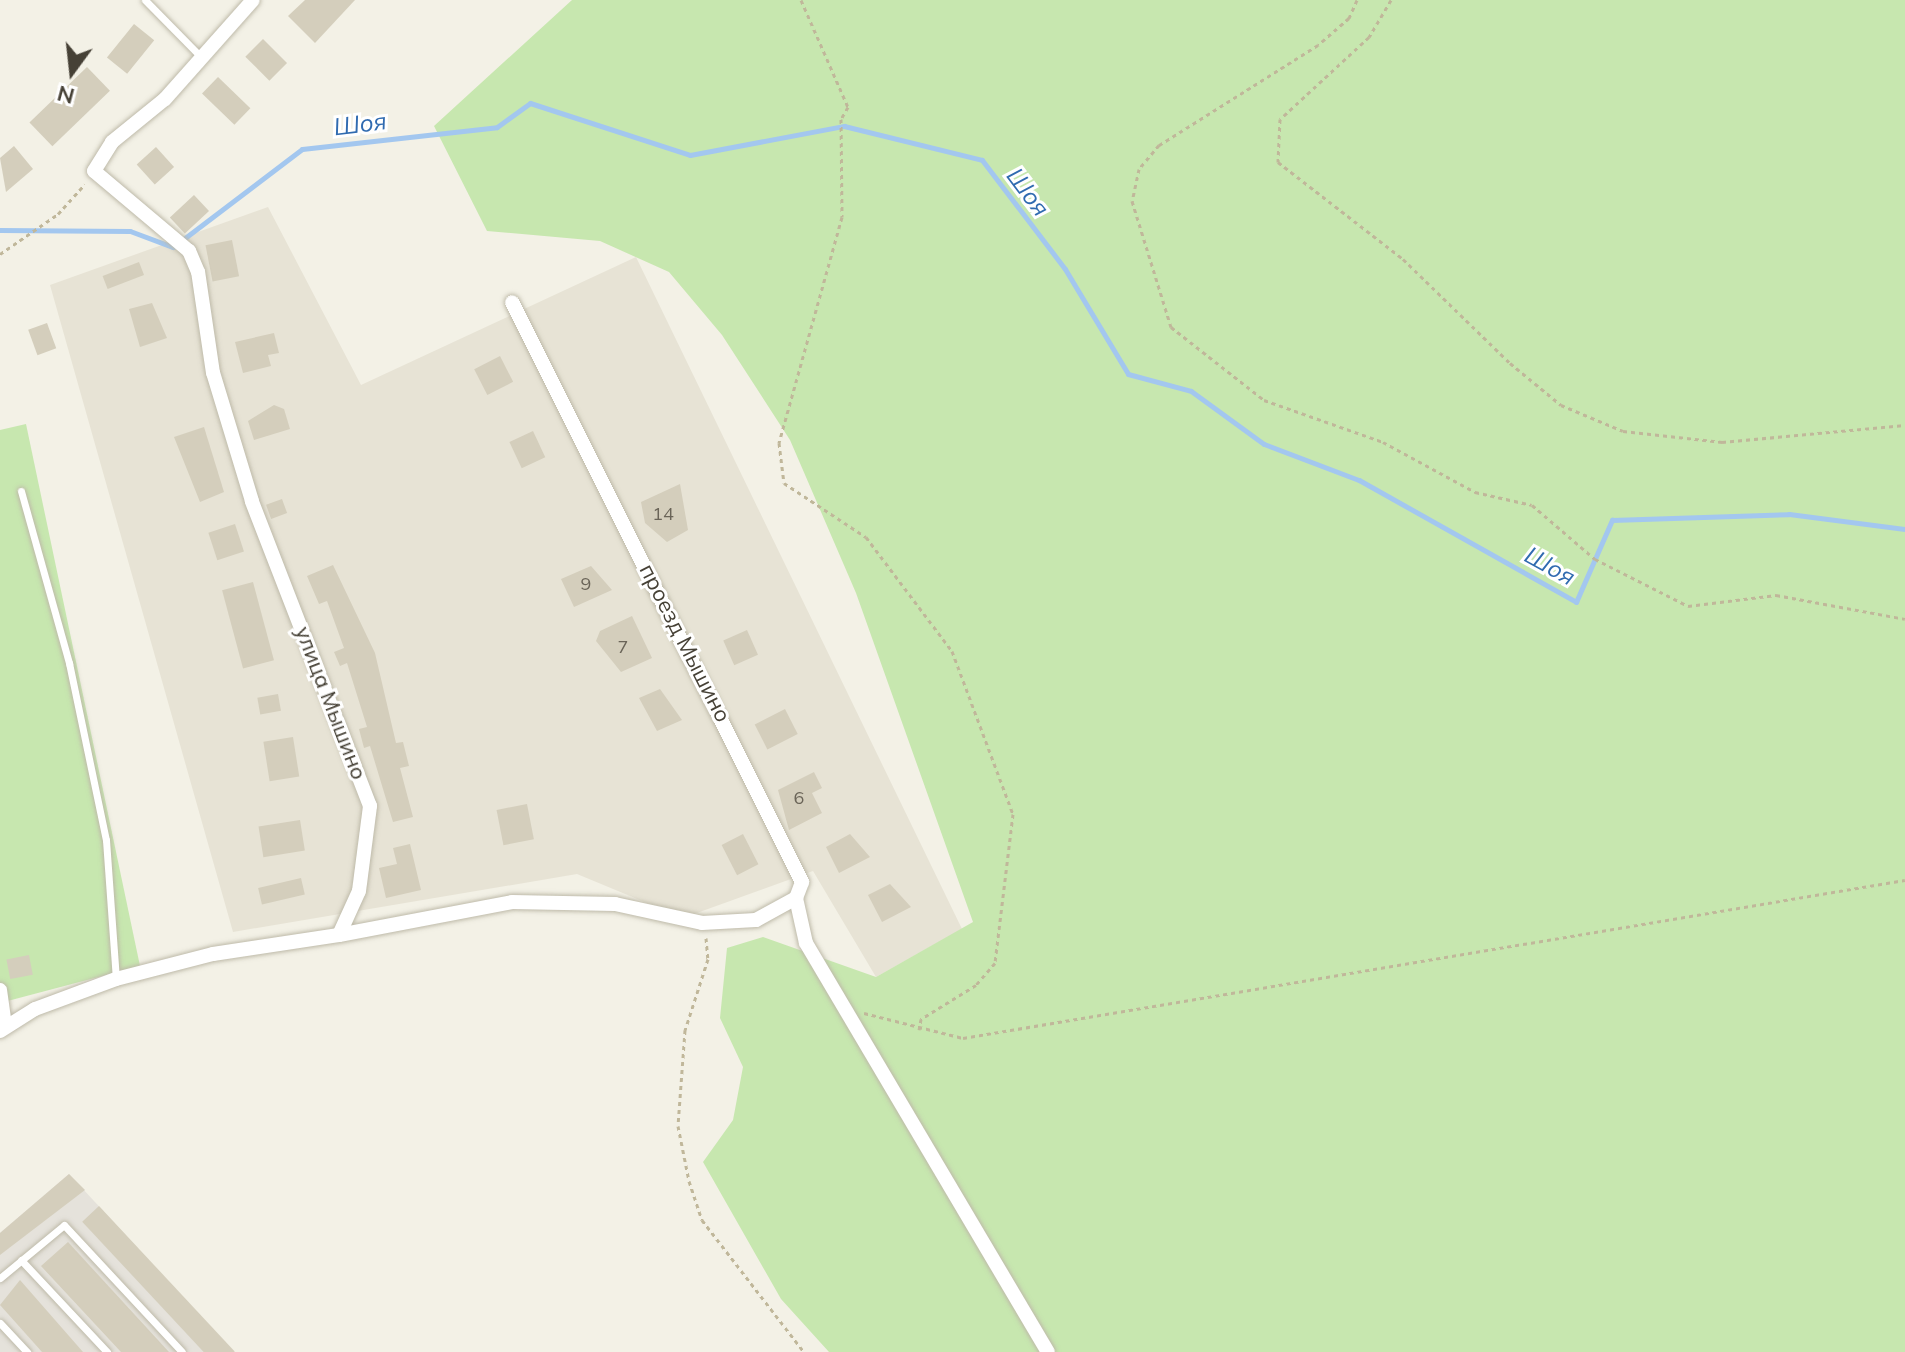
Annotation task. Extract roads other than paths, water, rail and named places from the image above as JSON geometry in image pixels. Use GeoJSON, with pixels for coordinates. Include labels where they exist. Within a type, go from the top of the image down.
{"type":"FeatureCollection","features":[{"type":"Feature","properties":{"kind":"street"},"geometry":{"type":"LineString","coordinates":[[199,55],[253,0]]}},
{"type":"Feature","properties":{"kind":"street","name":"улица Мышино"},"geometry":{"type":"LineString","coordinates":[[199,55],[165,99],[112,142],[94,171],[189,251],[213,373],[252,501],[370,806],[359,891],[339,935]]}},
{"type":"Feature","properties":{"kind":"street","name":"проезд Мышино"},"geometry":{"type":"LineString","coordinates":[[512,302],[797,864],[796,898],[806,943],[1048,1352]]}},
{"type":"Feature","properties":{"kind":"street"},"geometry":{"type":"LineString","coordinates":[[0,990],[2,1028],[116,979],[213,954],[339,935],[512,902],[615,904],[702,923],[756,920],[796,898]]}},
{"type":"Feature","properties":{"kind":"lane"},"geometry":{"type":"LineString","coordinates":[[145,0],[199,55]]}},
{"type":"Feature","properties":{"kind":"lane"},"geometry":{"type":"LineString","coordinates":[[21,491],[106,840],[116,979]]}},
{"type":"Feature","properties":{"kind":"lane"},"geometry":{"type":"LineString","coordinates":[[0,1278],[64,1225],[182,1352]]}},
{"type":"Feature","properties":{"kind":"lane"},"geometry":{"type":"LineString","coordinates":[[21,1260],[107,1352]]}},
{"type":"Feature","properties":{"kind":"lane"},"geometry":{"type":"LineString","coordinates":[[0,1323],[27,1352]]}},
{"type":"Feature","properties":{"kind":"waterway","name":"Шоя"},"geometry":{"type":"LineString","coordinates":[[0,230],[130,231],[173,247],[302,149],[497,127],[530,103],[690,155],[844,126],[982,160],[1065,269],[1128,374],[1191,391],[1264,444],[1359,480],[1576,602],[1612,520],[1789,514],[1905,529]]}}]}
